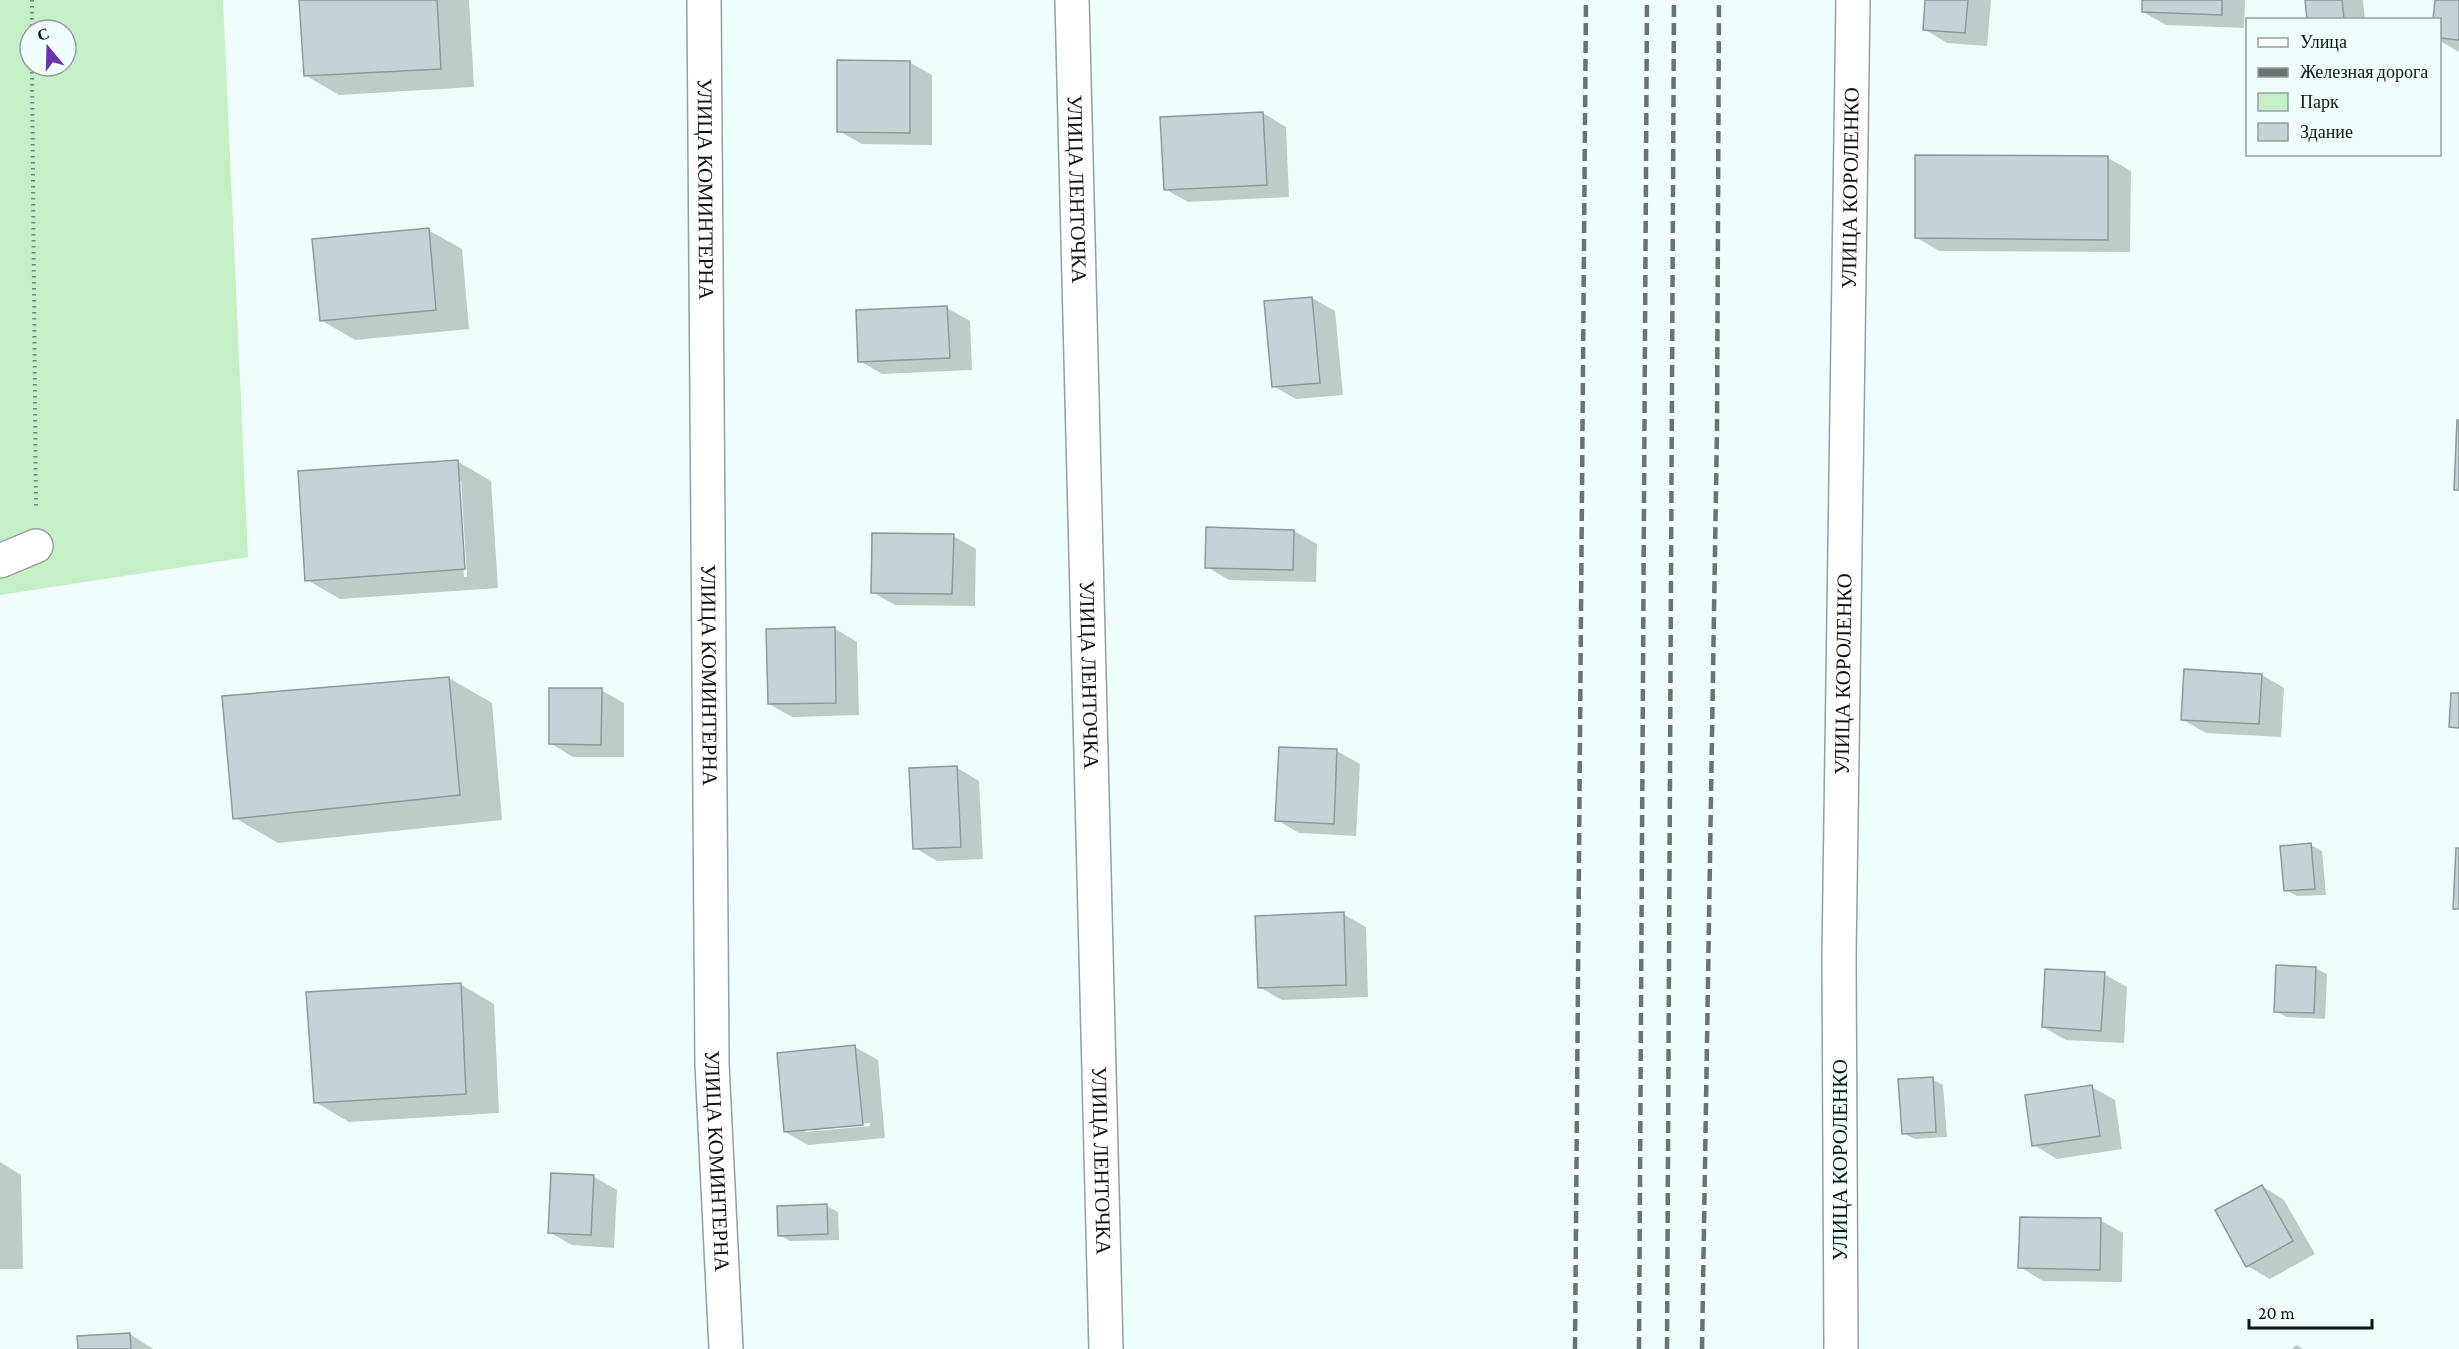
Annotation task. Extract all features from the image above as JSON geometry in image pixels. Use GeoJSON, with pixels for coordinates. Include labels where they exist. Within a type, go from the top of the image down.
{"type":"FeatureCollection","features":[{"type":"Feature","properties":{"kind":"street","name":"УЛИЦА КОМИНТЕРНА"},"geometry":{"type":"LineString","coordinates":[[704,0],[712,1064],[726,1349]]}},
{"type":"Feature","properties":{"kind":"street","name":"УЛИЦА ЛЕНТОЧКА"},"geometry":{"type":"LineString","coordinates":[[1072,0],[1106,1349]]}},
{"type":"Feature","properties":{"kind":"street","name":"УЛИЦА КОРОЛЕНКО"},"geometry":{"type":"LineString","coordinates":[[1842,1349],[1839,956],[1853,0]]}},
{"type":"Feature","properties":{"kind":"street"},"geometry":{"type":"LineString","coordinates":[[0,561],[36,546]]}},
{"type":"Feature","properties":{"kind":"path"},"geometry":{"type":"LineString","coordinates":[[32,0],[32,18]]}},
{"type":"Feature","properties":{"kind":"path"},"geometry":{"type":"LineString","coordinates":[[32,78],[36,546]]}},
{"type":"Feature","properties":{"kind":"green space"},"geometry":{"type":"Polygon","coordinates":[[[0,0],[223,0],[248,557],[0,595],[0,0]]]}},
{"type":"Feature","properties":{"kind":"building"},"geometry":{"type":"Polygon","coordinates":[[[299,0],[437,0],[441,69],[304,76],[299,0]]]}},
{"type":"Feature","properties":{"kind":"building"},"geometry":{"type":"Polygon","coordinates":[[[1925,0],[1968,0],[1965,33],[1923,30],[1925,0]]]}},
{"type":"Feature","properties":{"kind":"building"},"geometry":{"type":"Polygon","coordinates":[[[2142,0],[2222,0],[2222,15],[2142,12],[2142,0]]]}},
{"type":"Feature","properties":{"kind":"building"},"geometry":{"type":"Polygon","coordinates":[[[2305,0],[2342,0],[2344,18],[2307,18],[2305,0]]]}},
{"type":"Feature","properties":{"kind":"building"},"geometry":{"type":"Polygon","coordinates":[[[2435,0],[2459,0],[2459,40],[2441,38],[2441,18],[2433,18],[2435,0]]]}},
{"type":"Feature","properties":{"kind":"building"},"geometry":{"type":"Polygon","coordinates":[[[837,60],[910,61],[910,133],[837,132],[837,60]]]}},
{"type":"Feature","properties":{"kind":"building"},"geometry":{"type":"Polygon","coordinates":[[[1263,112],[1267,185],[1164,190],[1160,117],[1263,112]]]}},
{"type":"Feature","properties":{"kind":"building"},"geometry":{"type":"Polygon","coordinates":[[[1915,155],[2108,156],[2108,240],[1915,238],[1915,155]]]}},
{"type":"Feature","properties":{"kind":"building"},"geometry":{"type":"Polygon","coordinates":[[[429,228],[436,310],[320,321],[312,239],[429,228]]]}},
{"type":"Feature","properties":{"kind":"building"},"geometry":{"type":"Polygon","coordinates":[[[1312,297],[1320,383],[1272,387],[1264,301],[1312,297]]]}},
{"type":"Feature","properties":{"kind":"building"},"geometry":{"type":"Polygon","coordinates":[[[947,306],[950,358],[858,362],[856,310],[947,306]]]}},
{"type":"Feature","properties":{"kind":"building"},"geometry":{"type":"Polygon","coordinates":[[[2457,420],[2459,420],[2459,490],[2454,490],[2457,420]]]}},
{"type":"Feature","properties":{"kind":"building"},"geometry":{"type":"Polygon","coordinates":[[[458,460],[465,569],[305,581],[298,471],[458,460]]]}},
{"type":"Feature","properties":{"kind":"building"},"geometry":{"type":"Polygon","coordinates":[[[1206,527],[1294,530],[1293,570],[1205,568],[1206,527]]]}},
{"type":"Feature","properties":{"kind":"building"},"geometry":{"type":"Polygon","coordinates":[[[872,533],[954,534],[952,594],[871,593],[872,533]]]}},
{"type":"Feature","properties":{"kind":"building"},"geometry":{"type":"Polygon","coordinates":[[[835,627],[836,703],[768,704],[766,629],[835,627]]]}},
{"type":"Feature","properties":{"kind":"building"},"geometry":{"type":"Polygon","coordinates":[[[2184,669],[2262,674],[2259,724],[2181,720],[2184,669]]]}},
{"type":"Feature","properties":{"kind":"building"},"geometry":{"type":"Polygon","coordinates":[[[449,677],[460,795],[233,819],[222,696],[449,677]]]}},
{"type":"Feature","properties":{"kind":"building"},"geometry":{"type":"Polygon","coordinates":[[[549,688],[602,688],[601,745],[549,744],[549,688]]]}},
{"type":"Feature","properties":{"kind":"building"},"geometry":{"type":"Polygon","coordinates":[[[2451,693],[2459,693],[2459,728],[2449,727],[2451,693]]]}},
{"type":"Feature","properties":{"kind":"building"},"geometry":{"type":"Polygon","coordinates":[[[1279,747],[1337,749],[1334,824],[1275,821],[1279,747]]]}},
{"type":"Feature","properties":{"kind":"building"},"geometry":{"type":"Polygon","coordinates":[[[957,766],[961,847],[913,849],[909,768],[957,766]]]}},
{"type":"Feature","properties":{"kind":"building"},"geometry":{"type":"Polygon","coordinates":[[[2311,843],[2315,889],[2284,891],[2280,846],[2311,843]]]}},
{"type":"Feature","properties":{"kind":"building"},"geometry":{"type":"Polygon","coordinates":[[[2456,848],[2459,848],[2459,909],[2453,909],[2456,848]]]}},
{"type":"Feature","properties":{"kind":"building"},"geometry":{"type":"Polygon","coordinates":[[[1344,912],[1346,985],[1258,988],[1255,916],[1344,912]]]}},
{"type":"Feature","properties":{"kind":"building"},"geometry":{"type":"Polygon","coordinates":[[[2276,965],[2316,967],[2314,1013],[2274,1012],[2276,965]]]}},
{"type":"Feature","properties":{"kind":"building"},"geometry":{"type":"Polygon","coordinates":[[[2045,969],[2105,972],[2101,1031],[2042,1027],[2045,969]]]}},
{"type":"Feature","properties":{"kind":"building"},"geometry":{"type":"Polygon","coordinates":[[[461,983],[466,1094],[314,1103],[306,992],[461,983]]]}},
{"type":"Feature","properties":{"kind":"building"},"geometry":{"type":"Polygon","coordinates":[[[855,1045],[863,1125],[784,1132],[777,1053],[855,1045]]]}},
{"type":"Feature","properties":{"kind":"building"},"geometry":{"type":"Polygon","coordinates":[[[1933,1077],[1936,1132],[1902,1134],[1898,1079],[1933,1077]]]}},
{"type":"Feature","properties":{"kind":"building"},"geometry":{"type":"Polygon","coordinates":[[[2092,1085],[2100,1136],[2032,1146],[2025,1095],[2092,1085]]]}},
{"type":"Feature","properties":{"kind":"building"},"geometry":{"type":"Polygon","coordinates":[[[551,1173],[594,1175],[591,1235],[548,1233],[551,1173]]]}},
{"type":"Feature","properties":{"kind":"building"},"geometry":{"type":"Polygon","coordinates":[[[2262,1185],[2293,1241],[2246,1267],[2215,1210],[2262,1185]]]}},
{"type":"Feature","properties":{"kind":"building"},"geometry":{"type":"Polygon","coordinates":[[[827,1204],[828,1234],[778,1236],[777,1206],[827,1204]]]}},
{"type":"Feature","properties":{"kind":"building"},"geometry":{"type":"Polygon","coordinates":[[[2020,1217],[2101,1218],[2100,1270],[2018,1268],[2020,1217]]]}},
{"type":"Feature","properties":{"kind":"building"},"geometry":{"type":"Polygon","coordinates":[[[130,1333],[131,1349],[78,1349],[77,1336],[130,1333]]]}},
{"type":"Feature","properties":{"kind":"railway"},"geometry":{"type":"LineString","coordinates":[[1575,1349],[1586,0]]}},
{"type":"Feature","properties":{"kind":"railway"},"geometry":{"type":"LineString","coordinates":[[1639,1349],[1647,0]]}},
{"type":"Feature","properties":{"kind":"railway"},"geometry":{"type":"LineString","coordinates":[[1667,1349],[1674,0]]}},
{"type":"Feature","properties":{"kind":"railway"},"geometry":{"type":"LineString","coordinates":[[1702,1349],[1717,429],[1719,0]]}}]}
